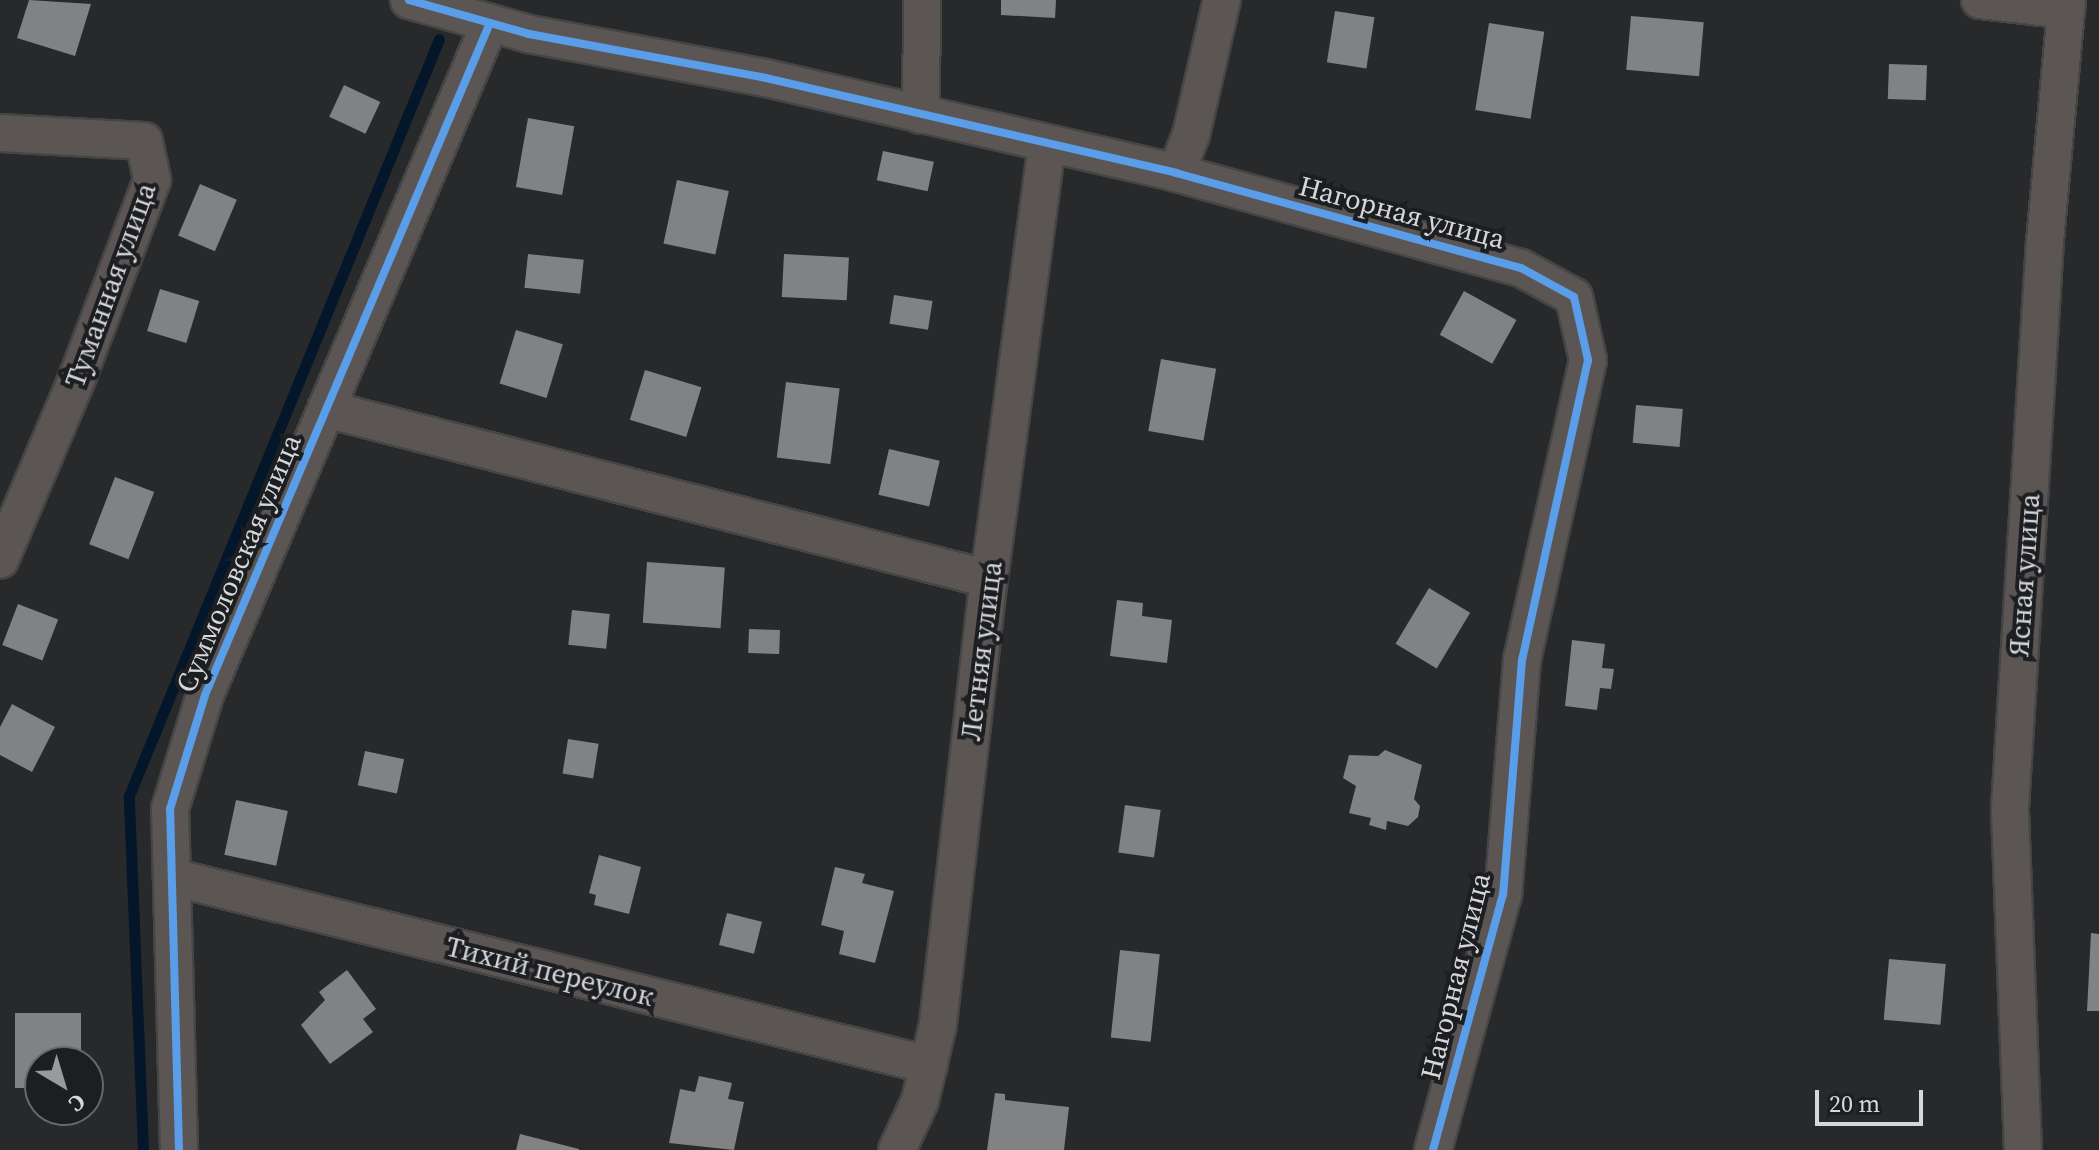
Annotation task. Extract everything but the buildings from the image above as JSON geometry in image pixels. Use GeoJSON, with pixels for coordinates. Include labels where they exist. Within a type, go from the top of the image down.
{"type":"FeatureCollection","features":[{"type":"Feature","properties":{"kind":"street","name":"Нагорная улица"},"geometry":{"type":"LineString","coordinates":[[409,0],[490,23],[1176,173],[1521,268],[1574,297],[1588,360],[1522,660],[1503,894],[1433,1150]]}},
{"type":"Feature","properties":{"kind":"street"},"geometry":{"type":"LineString","coordinates":[[921,115],[922,0]]}},
{"type":"Feature","properties":{"kind":"street"},"geometry":{"type":"LineString","coordinates":[[1176,173],[1191,135],[1222,0]]}},
{"type":"Feature","properties":{"kind":"street"},"geometry":{"type":"LineString","coordinates":[[1980,0],[2067,5]]}},
{"type":"Feature","properties":{"kind":"street","name":"Ясная улица"},"geometry":{"type":"LineString","coordinates":[[2023,1150],[2010,808],[2045,241],[2067,5]]}},
{"type":"Feature","properties":{"kind":"street","name":"Суммоловская улица"},"geometry":{"type":"LineString","coordinates":[[179,1150],[170,809],[205,695],[490,23]]}},
{"type":"Feature","properties":{"kind":"street","name":"Туманная улица"},"geometry":{"type":"LineString","coordinates":[[0,133],[144,141],[152,180],[76,381],[0,560]]}},
{"type":"Feature","properties":{"kind":"street","name":"Летняя улица"},"geometry":{"type":"LineString","coordinates":[[897,1150],[920,1101],[938,1024],[989,579],[1047,146]]}},
{"type":"Feature","properties":{"kind":"street"},"geometry":{"type":"LineString","coordinates":[[326,409],[989,579]]}},
{"type":"Feature","properties":{"kind":"street","name":"Тихий переулок"},"geometry":{"type":"LineString","coordinates":[[172,877],[929,1065]]}},
{"type":"Feature","properties":{"kind":"waterway"},"geometry":{"type":"LineString","coordinates":[[143,1150],[129,796],[439,39]]}},
{"type":"Feature","properties":{"kind":"cycle path"},"geometry":{"type":"LineString","coordinates":[[409,0],[529,34],[766,78],[1176,173],[1521,268],[1574,297],[1588,360],[1522,660],[1503,894],[1433,1150]]}},
{"type":"Feature","properties":{"kind":"cycle path"},"geometry":{"type":"LineString","coordinates":[[179,1150],[170,809],[205,695],[490,23]]}}]}
